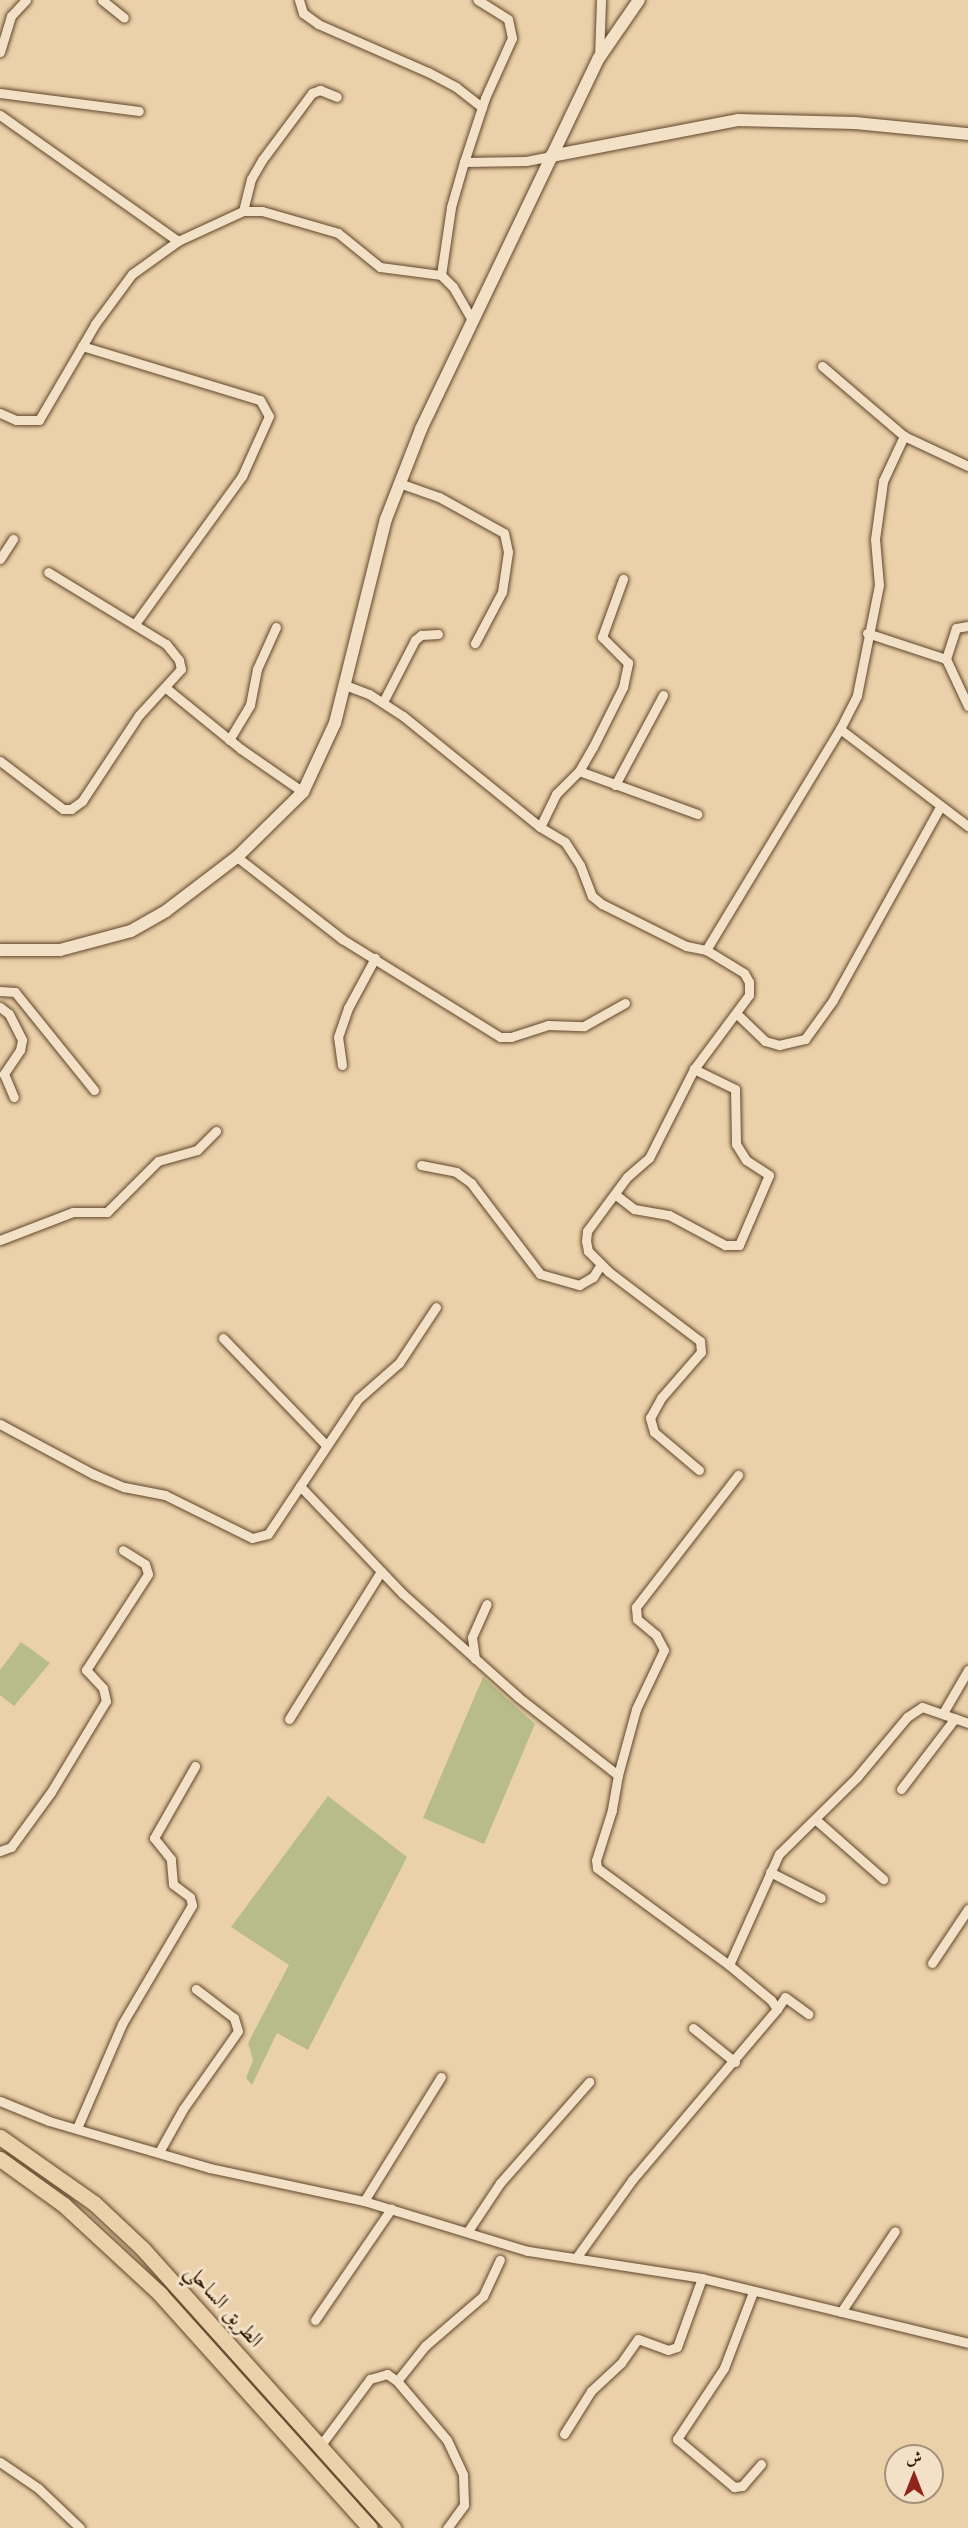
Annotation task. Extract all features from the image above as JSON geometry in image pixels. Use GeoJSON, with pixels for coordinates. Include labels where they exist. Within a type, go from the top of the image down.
{"type":"FeatureCollection","features":[{"type":"Feature","properties":{"kind":"highway","name":"الطريق الساحلي"},"geometry":{"type":"LineString","coordinates":[[0,2137],[94,2203],[143,2249],[393,2528]]}},
{"type":"Feature","properties":{"kind":"highway","name":"الطريق الساحلي"},"geometry":{"type":"LineString","coordinates":[[0,2159],[64,2205],[160,2294],[370,2528]]}},
{"type":"Feature","properties":{"kind":"street"},"geometry":{"type":"LineString","coordinates":[[0,52],[11,16],[26,0]]}},
{"type":"Feature","properties":{"kind":"street"},"geometry":{"type":"LineString","coordinates":[[102,0],[124,18]]}},
{"type":"Feature","properties":{"kind":"street"},"geometry":{"type":"LineString","coordinates":[[299,0],[303,13],[318,24],[428,72],[456,87],[482,107]]}},
{"type":"Feature","properties":{"kind":"street"},"geometry":{"type":"LineString","coordinates":[[441,275],[451,207],[482,107],[509,47],[512,28],[508,19],[477,0]]}},
{"type":"Feature","properties":{"kind":"street"},"geometry":{"type":"LineString","coordinates":[[599,58],[601,0]]}},
{"type":"Feature","properties":{"kind":"street"},"geometry":{"type":"LineString","coordinates":[[0,950],[60,950],[130,932],[166,911],[237,856],[303,792],[324,751],[345,685],[386,519],[399,483],[471,318],[599,58],[639,0]]}},
{"type":"Feature","properties":{"kind":"street"},"geometry":{"type":"LineString","coordinates":[[243,211],[251,179],[262,160],[312,93],[320,90],[337,97]]}},
{"type":"Feature","properties":{"kind":"street"},"geometry":{"type":"LineString","coordinates":[[0,93],[139,111]]}},
{"type":"Feature","properties":{"kind":"street"},"geometry":{"type":"LineString","coordinates":[[0,115],[178,241]]}},
{"type":"Feature","properties":{"kind":"street"},"geometry":{"type":"LineString","coordinates":[[464,162],[551,156],[738,120],[855,123],[968,134]]}},
{"type":"Feature","properties":{"kind":"street"},"geometry":{"type":"LineString","coordinates":[[0,413],[16,420],[39,420],[82,346],[132,274],[178,241],[243,211],[262,211],[338,232],[380,267],[441,275],[453,287],[471,318]]}},
{"type":"Feature","properties":{"kind":"street"},"geometry":{"type":"LineString","coordinates":[[82,346],[260,400],[269,416],[242,476],[135,624]]}},
{"type":"Feature","properties":{"kind":"street"},"geometry":{"type":"LineString","coordinates":[[822,366],[904,436],[968,466]]}},
{"type":"Feature","properties":{"kind":"street"},"geometry":{"type":"LineString","coordinates":[[706,950],[840,729],[857,695],[867,633],[879,585],[875,539],[879,505],[886,472],[904,436]]}},
{"type":"Feature","properties":{"kind":"street"},"geometry":{"type":"LineString","coordinates":[[399,483],[439,497],[504,533],[508,552],[502,592],[475,643]]}},
{"type":"Feature","properties":{"kind":"street"},"geometry":{"type":"LineString","coordinates":[[0,559],[13,539]]}},
{"type":"Feature","properties":{"kind":"street"},"geometry":{"type":"LineString","coordinates":[[0,761],[63,809],[70,809],[82,801],[139,715],[181,669],[179,660],[166,644],[48,573]]}},
{"type":"Feature","properties":{"kind":"street"},"geometry":{"type":"LineString","coordinates":[[540,827],[556,794],[579,771],[628,671],[623,654],[602,637],[623,579]]}},
{"type":"Feature","properties":{"kind":"street"},"geometry":{"type":"LineString","coordinates":[[968,626],[956,628],[946,659],[968,706]]}},
{"type":"Feature","properties":{"kind":"street"},"geometry":{"type":"LineString","coordinates":[[229,740],[250,705],[257,669],[276,627]]}},
{"type":"Feature","properties":{"kind":"street"},"geometry":{"type":"LineString","coordinates":[[867,633],[946,659]]}},
{"type":"Feature","properties":{"kind":"street"},"geometry":{"type":"LineString","coordinates":[[383,702],[414,640],[421,635],[438,634]]}},
{"type":"Feature","properties":{"kind":"street"},"geometry":{"type":"LineString","coordinates":[[345,685],[383,702],[540,827],[570,848],[580,865],[586,885],[602,904],[686,946],[706,950],[744,973],[749,982],[749,995],[694,1069],[650,1158],[631,1172],[587,1231],[588,1251],[601,1264],[700,1341],[701,1352],[661,1398],[650,1418],[654,1432],[699,1470]]}},
{"type":"Feature","properties":{"kind":"street"},"geometry":{"type":"LineString","coordinates":[[166,688],[229,740],[303,792]]}},
{"type":"Feature","properties":{"kind":"street"},"geometry":{"type":"LineString","coordinates":[[615,785],[663,695]]}},
{"type":"Feature","properties":{"kind":"street"},"geometry":{"type":"LineString","coordinates":[[840,729],[968,826]]}},
{"type":"Feature","properties":{"kind":"street"},"geometry":{"type":"LineString","coordinates":[[579,771],[697,814]]}},
{"type":"Feature","properties":{"kind":"street"},"geometry":{"type":"LineString","coordinates":[[737,1014],[765,1041],[779,1045],[805,1039],[833,1000],[940,807]]}},
{"type":"Feature","properties":{"kind":"street"},"geometry":{"type":"LineString","coordinates":[[237,856],[293,903],[375,958],[500,1036],[511,1037],[548,1025],[584,1026],[625,1004]]}},
{"type":"Feature","properties":{"kind":"street"},"geometry":{"type":"LineString","coordinates":[[342,1065],[338,1037],[348,1008],[375,958]]}},
{"type":"Feature","properties":{"kind":"street"},"geometry":{"type":"LineString","coordinates":[[0,991],[15,992],[94,1090]]}},
{"type":"Feature","properties":{"kind":"street"},"geometry":{"type":"LineString","coordinates":[[0,1007],[9,1014],[22,1040],[4,1074],[14,1097]]}},
{"type":"Feature","properties":{"kind":"street"},"geometry":{"type":"LineString","coordinates":[[616,1195],[634,1209],[669,1215],[725,1245],[739,1245],[769,1175],[746,1160],[736,1144],[735,1089],[694,1069]]}},
{"type":"Feature","properties":{"kind":"street"},"geometry":{"type":"LineString","coordinates":[[0,1240],[72,1212],[107,1212],[158,1161],[196,1150],[216,1131]]}},
{"type":"Feature","properties":{"kind":"street"},"geometry":{"type":"LineString","coordinates":[[421,1165],[456,1172],[471,1184],[540,1274],[579,1285],[593,1276],[601,1264]]}},
{"type":"Feature","properties":{"kind":"street"},"geometry":{"type":"LineString","coordinates":[[0,1424],[93,1474],[124,1487],[165,1495],[252,1538],[268,1534],[358,1399],[399,1363],[436,1307]]}},
{"type":"Feature","properties":{"kind":"street"},"geometry":{"type":"LineString","coordinates":[[223,1338],[326,1444]]}},
{"type":"Feature","properties":{"kind":"street"},"geometry":{"type":"LineString","coordinates":[[738,1475],[636,1607],[637,1619],[656,1635],[664,1650],[636,1709],[618,1775],[612,1810],[598,1848],[597,1868],[729,1965],[771,2000],[777,2009]]}},
{"type":"Feature","properties":{"kind":"street"},"geometry":{"type":"LineString","coordinates":[[300,1486],[381,1571],[475,1659],[618,1775]]}},
{"type":"Feature","properties":{"kind":"street"},"geometry":{"type":"LineString","coordinates":[[0,1851],[10,1847],[51,1792],[106,1701],[103,1688],[86,1670],[148,1574],[145,1564],[123,1550]]}},
{"type":"Feature","properties":{"kind":"street"},"geometry":{"type":"LineString","coordinates":[[289,1719],[381,1571]]}},
{"type":"Feature","properties":{"kind":"street"},"geometry":{"type":"LineString","coordinates":[[475,1659],[472,1637],[487,1604]]}},
{"type":"Feature","properties":{"kind":"street"},"geometry":{"type":"LineString","coordinates":[[943,1713],[968,1670]]}},
{"type":"Feature","properties":{"kind":"street"},"geometry":{"type":"LineString","coordinates":[[729,1965],[779,1854],[914,1710],[922,1707],[968,1723]]}},
{"type":"Feature","properties":{"kind":"street"},"geometry":{"type":"LineString","coordinates":[[902,1789],[955,1718]]}},
{"type":"Feature","properties":{"kind":"street"},"geometry":{"type":"LineString","coordinates":[[77,2128],[113,2042],[192,1905],[190,1897],[173,1884],[171,1859],[154,1838],[195,1766]]}},
{"type":"Feature","properties":{"kind":"street"},"geometry":{"type":"LineString","coordinates":[[814,1819],[883,1878]]}},
{"type":"Feature","properties":{"kind":"street"},"geometry":{"type":"LineString","coordinates":[[770,1872],[821,1898]]}},
{"type":"Feature","properties":{"kind":"street"},"geometry":{"type":"LineString","coordinates":[[932,1963],[968,1909]]}},
{"type":"Feature","properties":{"kind":"street"},"geometry":{"type":"LineString","coordinates":[[159,2152],[183,2109],[238,2031],[234,2018],[196,1989]]}},
{"type":"Feature","properties":{"kind":"street"},"geometry":{"type":"LineString","coordinates":[[576,2258],[632,2180],[735,2062],[785,1997],[808,2014]]}},
{"type":"Feature","properties":{"kind":"street"},"geometry":{"type":"LineString","coordinates":[[693,2028],[735,2062]]}},
{"type":"Feature","properties":{"kind":"street"},"geometry":{"type":"LineString","coordinates":[[364,2201],[441,2077]]}},
{"type":"Feature","properties":{"kind":"street"},"geometry":{"type":"LineString","coordinates":[[468,2231],[500,2183],[589,2082]]}},
{"type":"Feature","properties":{"kind":"street"},"geometry":{"type":"LineString","coordinates":[[0,2101],[77,2128],[210,2168],[364,2201],[528,2251],[702,2278],[968,2343]]}},
{"type":"Feature","properties":{"kind":"street"},"geometry":{"type":"LineString","coordinates":[[315,2320],[391,2210]]}},
{"type":"Feature","properties":{"kind":"street"},"geometry":{"type":"LineString","coordinates":[[841,2312],[895,2231]]}},
{"type":"Feature","properties":{"kind":"street"},"geometry":{"type":"LineString","coordinates":[[397,2381],[425,2346],[483,2296],[500,2260]]}},
{"type":"Feature","properties":{"kind":"street"},"geometry":{"type":"LineString","coordinates":[[564,2434],[591,2391],[621,2363],[638,2339],[668,2350],[676,2347],[702,2278]]}},
{"type":"Feature","properties":{"kind":"street"},"geometry":{"type":"LineString","coordinates":[[753,2292],[724,2368],[677,2439],[681,2446],[734,2487],[742,2486],[761,2464]]}},
{"type":"Feature","properties":{"kind":"street"},"geometry":{"type":"LineString","coordinates":[[320,2446],[370,2379],[387,2374],[397,2381],[447,2440],[463,2475],[464,2505],[447,2528]]}},
{"type":"Feature","properties":{"kind":"street"},"geometry":{"type":"LineString","coordinates":[[2,2467],[38,2488],[80,2528]]}},
{"type":"Feature","properties":{"kind":"green space"},"geometry":{"type":"Polygon","coordinates":[[[21,1642],[50,1663],[14,1706],[0,1695],[0,1670],[21,1642]]]}},
{"type":"Feature","properties":{"kind":"green space"},"geometry":{"type":"Polygon","coordinates":[[[483,1677],[535,1724],[484,1844],[423,1818],[483,1677]]]}},
{"type":"Feature","properties":{"kind":"green space"},"geometry":{"type":"Polygon","coordinates":[[[328,1796],[407,1857],[308,2050],[277,2033],[252,2085],[246,2078],[253,2060],[248,2043],[289,1965],[231,1927],[328,1796]]]}}]}
